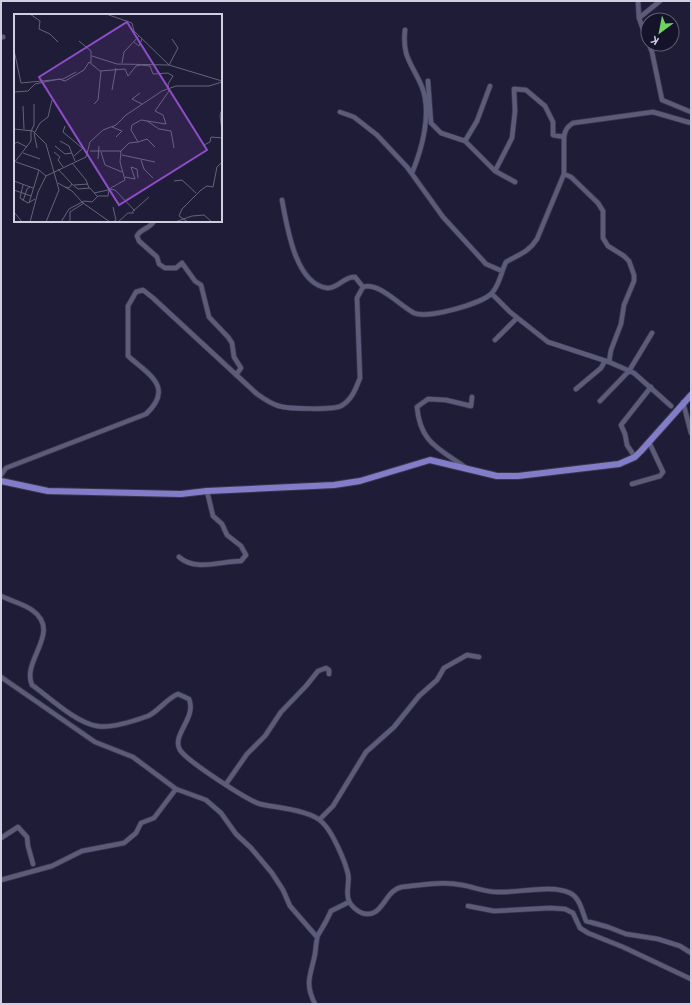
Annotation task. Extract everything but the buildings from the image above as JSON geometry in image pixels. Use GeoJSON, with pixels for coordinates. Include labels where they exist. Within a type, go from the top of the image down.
{"type":"FeatureCollection","features":[{"type":"Feature","properties":{"kind":"main road"},"geometry":{"type":"LineString","coordinates":[[1,481],[48,491],[181,494],[207,490],[334,485],[360,481],[430,460],[497,476],[518,476],[619,464],[635,457],[683,402],[691,395]]}},
{"type":"Feature","properties":{"kind":"street"},"geometry":{"type":"LineString","coordinates":[[638,1],[639,18]]}},
{"type":"Feature","properties":{"kind":"street"},"geometry":{"type":"LineString","coordinates":[[639,18],[660,1]]}},
{"type":"Feature","properties":{"kind":"street"},"geometry":{"type":"LineString","coordinates":[[405,30],[407,59],[422,88],[426,115],[419,156],[412,173]]}},
{"type":"Feature","properties":{"kind":"street"},"geometry":{"type":"LineString","coordinates":[[652,52],[662,100],[691,112]]}},
{"type":"Feature","properties":{"kind":"street"},"geometry":{"type":"LineString","coordinates":[[428,81],[431,123],[441,133],[465,141],[495,171],[514,182]]}},
{"type":"Feature","properties":{"kind":"street"},"geometry":{"type":"LineString","coordinates":[[465,141],[477,121],[490,86]]}},
{"type":"Feature","properties":{"kind":"street"},"geometry":{"type":"LineString","coordinates":[[495,171],[512,138],[515,111],[514,90],[526,90],[545,106],[554,122],[553,135],[564,137]]}},
{"type":"Feature","properties":{"kind":"street"},"geometry":{"type":"LineString","coordinates":[[340,112],[354,117],[366,125],[412,173],[443,217],[486,264],[502,271]]}},
{"type":"Feature","properties":{"kind":"street"},"geometry":{"type":"LineString","coordinates":[[1,475],[6,468],[146,414],[155,405],[159,396],[154,378],[128,356],[128,306],[136,292],[139,290],[143,290],[153,298],[257,394],[281,407],[332,409],[341,406],[347,401],[356,389],[360,378],[357,298],[363,287],[369,285],[376,286],[402,305],[421,315],[432,314],[483,300],[492,294],[506,262],[525,253],[532,247],[537,239],[564,174],[565,131],[573,123],[653,112],[691,123]]}},
{"type":"Feature","properties":{"kind":"street"},"geometry":{"type":"LineString","coordinates":[[564,174],[571,177],[598,202],[603,211],[604,238],[608,246],[624,256],[629,262],[634,275],[634,281],[624,306],[622,324],[607,362],[576,389]]}},
{"type":"Feature","properties":{"kind":"street"},"geometry":{"type":"LineString","coordinates":[[282,200],[289,241],[304,274],[314,282],[326,288],[335,287],[351,277],[355,277],[363,287]]}},
{"type":"Feature","properties":{"kind":"street"},"geometry":{"type":"LineString","coordinates":[[153,222],[149,227],[139,232],[137,236],[139,241],[157,257],[159,264],[165,268],[176,268],[182,263],[195,281],[201,285],[209,317],[224,331],[232,343],[234,357],[241,368],[236,375]]}},
{"type":"Feature","properties":{"kind":"street"},"geometry":{"type":"LineString","coordinates":[[492,294],[498,302],[548,342],[607,362],[628,371],[651,387],[671,406]]}},
{"type":"Feature","properties":{"kind":"street"},"geometry":{"type":"LineString","coordinates":[[495,340],[517,318]]}},
{"type":"Feature","properties":{"kind":"street"},"geometry":{"type":"LineString","coordinates":[[600,401],[628,371],[652,333]]}},
{"type":"Feature","properties":{"kind":"street"},"geometry":{"type":"LineString","coordinates":[[635,457],[627,445],[625,434],[620,425],[651,387]]}},
{"type":"Feature","properties":{"kind":"street"},"geometry":{"type":"LineString","coordinates":[[468,469],[429,441],[418,422],[417,407],[428,399],[446,400],[471,406],[472,397]]}},
{"type":"Feature","properties":{"kind":"street"},"geometry":{"type":"LineString","coordinates":[[683,402],[691,433]]}},
{"type":"Feature","properties":{"kind":"street"},"geometry":{"type":"LineString","coordinates":[[632,484],[660,476],[662,472],[649,442]]}},
{"type":"Feature","properties":{"kind":"street"},"geometry":{"type":"LineString","coordinates":[[179,557],[184,561],[207,565],[215,562],[241,561],[246,555],[241,546],[227,535],[222,524],[213,516],[207,490]]}},
{"type":"Feature","properties":{"kind":"street"},"geometry":{"type":"LineString","coordinates":[[1,596],[33,611],[41,620],[44,629],[43,641],[32,664],[29,678],[32,685],[71,714],[87,723],[97,726],[117,724],[149,715],[172,696],[178,694],[189,699],[191,711],[179,736],[178,742],[180,750],[191,760],[244,796],[259,803],[312,815],[320,819],[344,860],[348,874],[347,896],[349,902],[361,913],[369,914],[379,910],[393,891],[399,888],[417,885],[462,885],[496,892],[563,890],[578,900],[586,921],[626,934],[665,941],[680,946],[691,953]]}},
{"type":"Feature","properties":{"kind":"street"},"geometry":{"type":"LineString","coordinates":[[320,819],[333,806],[366,752],[394,727],[410,705],[437,680],[444,668],[467,655],[479,656]]}},
{"type":"Feature","properties":{"kind":"street"},"geometry":{"type":"LineString","coordinates":[[226,784],[247,754],[265,736],[281,712],[318,671],[326,668],[329,674]]}},
{"type":"Feature","properties":{"kind":"street"},"geometry":{"type":"LineString","coordinates":[[1,676],[83,735],[95,742],[133,757],[176,789],[206,800],[221,813],[236,834],[251,848],[272,873],[283,890],[290,906],[317,937]]}},
{"type":"Feature","properties":{"kind":"street"},"geometry":{"type":"LineString","coordinates":[[1,880],[52,866],[82,851],[124,843],[136,834],[141,824],[154,818],[176,789]]}},
{"type":"Feature","properties":{"kind":"street"},"geometry":{"type":"LineString","coordinates":[[1,838],[18,827],[27,837],[33,864]]}},
{"type":"Feature","properties":{"kind":"street"},"geometry":{"type":"LineString","coordinates":[[315,1004],[309,990],[309,971],[315,955],[317,937],[324,927],[331,911],[349,902]]}},
{"type":"Feature","properties":{"kind":"street"},"geometry":{"type":"LineString","coordinates":[[468,906],[494,911],[550,908],[565,909],[572,913],[580,928],[588,933],[623,946],[691,979]]}}]}
